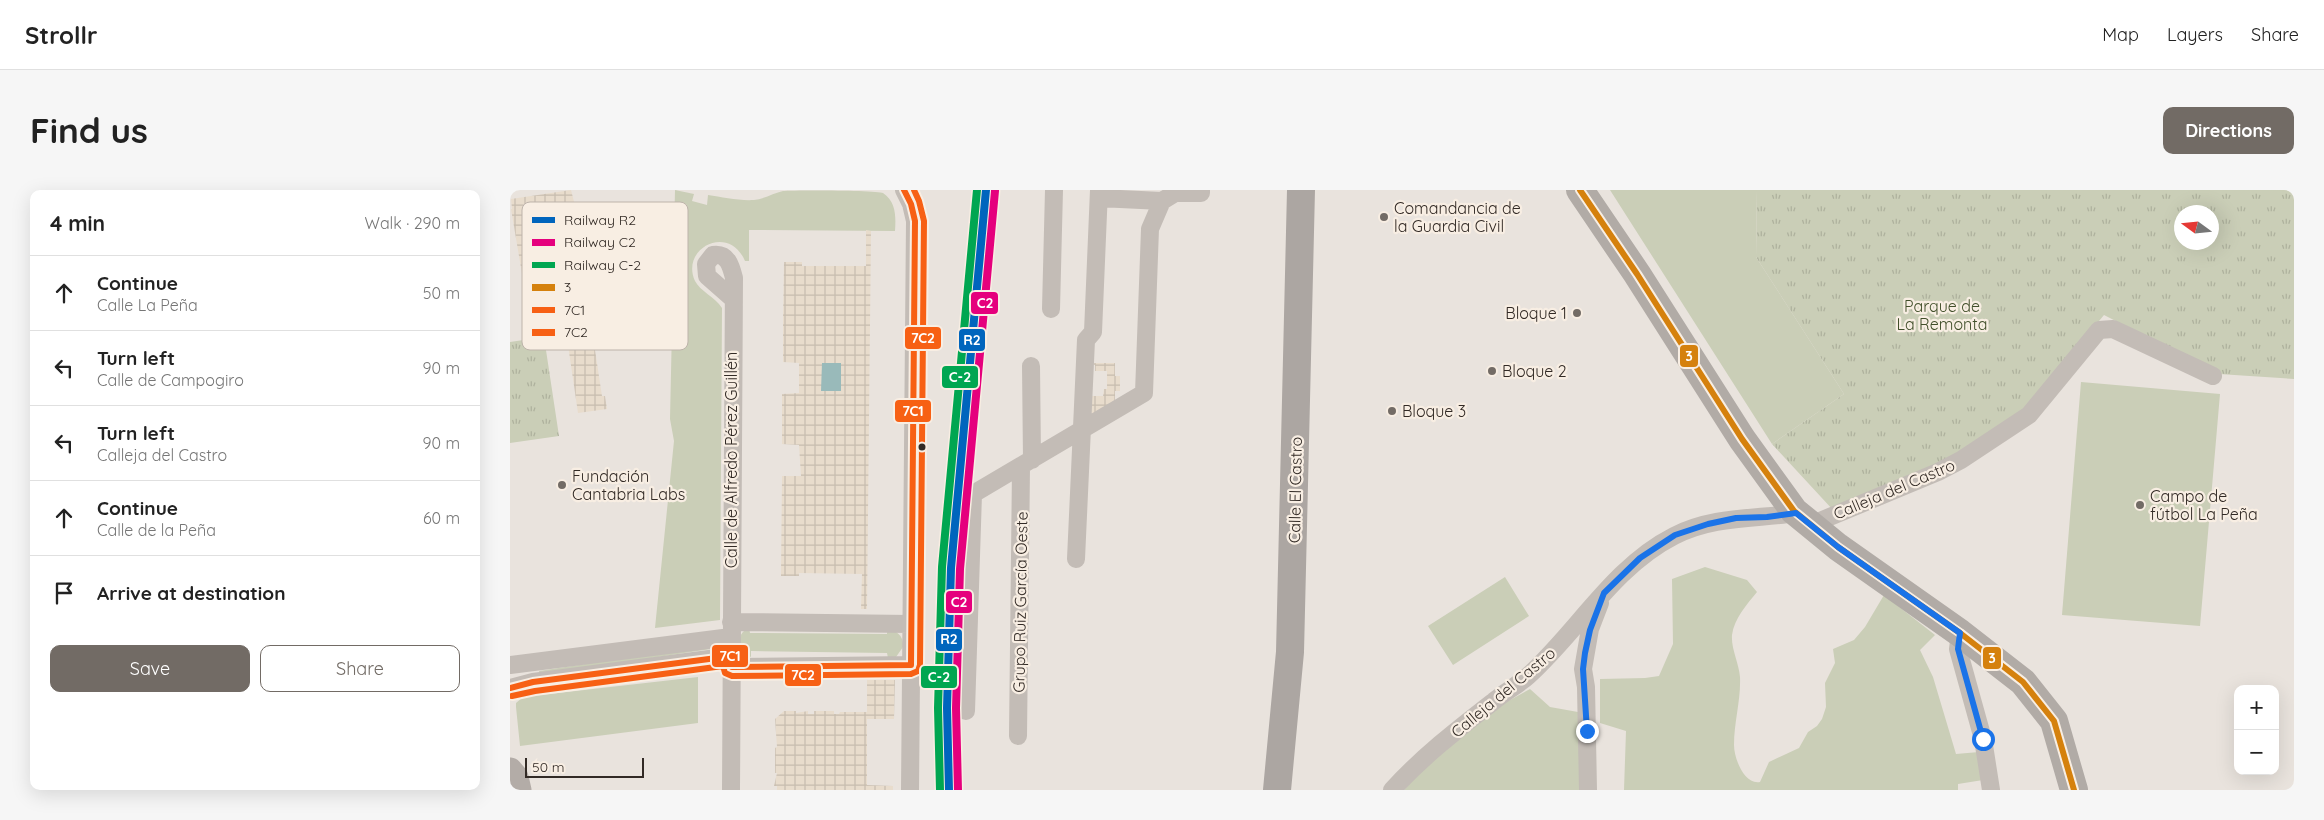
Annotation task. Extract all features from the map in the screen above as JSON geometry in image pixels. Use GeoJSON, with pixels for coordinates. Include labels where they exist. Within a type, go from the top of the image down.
{"type":"FeatureCollection","features":[{"type":"Feature","properties":{"kind":"highway","name":"Calle El Castro"},"geometry":{"type":"LineString","coordinates":[[1277,790],[1290,652],[1295,516],[1301,190]]}},
{"type":"Feature","properties":{"kind":"main road"},"geometry":{"type":"LineString","coordinates":[[1580,190],[1742,439],[1805,520],[1838,547],[1960,633],[2023,682],[2054,721],[2074,790]]}},
{"type":"Feature","properties":{"kind":"main road"},"geometry":{"type":"LineString","coordinates":[[510,770],[516,777],[519,790]]}},
{"type":"Feature","properties":{"kind":"street"},"geometry":{"type":"LineString","coordinates":[[904,190],[911,204],[915,221],[910,790]]}},
{"type":"Feature","properties":{"kind":"street"},"geometry":{"type":"LineString","coordinates":[[1051,309],[1054,190]]}},
{"type":"Feature","properties":{"kind":"street"},"geometry":{"type":"LineString","coordinates":[[1076,559],[1086,340],[1092,332],[1099,194],[1171,195],[1201,193],[1201,190]]}},
{"type":"Feature","properties":{"kind":"street"},"geometry":{"type":"LineString","coordinates":[[966,711],[973,494],[1144,393],[1150,229],[1171,195]]}},
{"type":"Feature","properties":{"kind":"street","name":"Calle de Alfredo Pérez Guillén"},"geometry":{"type":"LineString","coordinates":[[732,298],[732,662]]}},
{"type":"Feature","properties":{"kind":"street","name":"Calleja del Castro"},"geometry":{"type":"LineString","coordinates":[[1392,790],[1417,762],[1527,677],[1557,649],[1604,593],[1640,558],[1675,535],[1727,520],[1820,521],[1938,472],[1961,460],[2029,415],[2099,330],[2113,330],[2213,376]]}},
{"type":"Feature","properties":{"kind":"street","name":"Grupo Ruiz García Oeste"},"geometry":{"type":"LineString","coordinates":[[1018,736],[1026,464],[1031,366]]}},
{"type":"Feature","properties":{"kind":"street"},"geometry":{"type":"LineString","coordinates":[[1588,790],[1586,688],[1583,669],[1590,630],[1604,593]]}},
{"type":"Feature","properties":{"kind":"street"},"geometry":{"type":"LineString","coordinates":[[510,665],[731,630],[911,624]]}},
{"type":"Feature","properties":{"kind":"street"},"geometry":{"type":"LineString","coordinates":[[1960,633],[1958,649],[1983,739],[1991,790]]}},
{"type":"Feature","properties":{"kind":"street"},"geometry":{"type":"LineString","coordinates":[[510,688],[533,682],[732,662],[911,665]]}},
{"type":"Feature","properties":{"kind":"street"},"geometry":{"type":"LineString","coordinates":[[731,790],[732,662]]}},
{"type":"Feature","properties":{"kind":"green space"},"geometry":{"type":"Polygon","coordinates":[[[675,190],[694,194],[692,201],[707,205],[708,195],[754,200],[783,191],[834,190],[878,192],[883,193],[893,205],[895,231],[749,230],[749,261],[745,261],[738,250],[728,243],[718,242],[708,244],[700,250],[694,259],[692,269],[695,281],[722,308],[720,620],[655,628],[674,441],[670,419],[672,350],[688,350],[688,202],[675,202],[675,190]]]}},
{"type":"Feature","properties":{"kind":"green space"},"geometry":{"type":"Polygon","coordinates":[[[1610,190],[1757,190],[1756,257],[1844,394],[1772,444],[1610,190]]]}},
{"type":"Feature","properties":{"kind":"green space","name":"Parque de La Remonta"},"geometry":{"type":"Polygon","coordinates":[[[1757,190],[2294,190],[2294,379],[2219,374],[2104,315],[2024,411],[1954,456],[1833,510],[1772,444],[1844,394],[1756,257],[1757,190]]]}},
{"type":"Feature","properties":{"kind":"green space"},"geometry":{"type":"Polygon","coordinates":[[[522,340],[522,350],[546,350],[559,436],[510,443],[510,342],[522,340]]]}},
{"type":"Feature","properties":{"kind":"green space","name":"Campo de fútbol La Peña"},"geometry":{"type":"Polygon","coordinates":[[[2081,382],[2220,394],[2200,626],[2062,615],[2081,382]]]}},
{"type":"Feature","properties":{"kind":"green space"},"geometry":{"type":"Polygon","coordinates":[[[1705,567],[1747,580],[1757,592],[1738,618],[1732,635],[1740,677],[1734,750],[1741,770],[1749,779],[1754,782],[1760,782],[1769,762],[1799,748],[1808,732],[1817,726],[1822,719],[1826,707],[1825,683],[1835,663],[1833,649],[1854,640],[1865,627],[1884,595],[1935,635],[1920,650],[1933,677],[1956,754],[1979,752],[1983,780],[1958,784],[1958,790],[1624,790],[1626,731],[1600,723],[1600,679],[1659,676],[1673,644],[1672,579],[1705,567]]]}},
{"type":"Feature","properties":{"kind":"green space"},"geometry":{"type":"Polygon","coordinates":[[[1505,577],[1529,616],[1453,665],[1428,626],[1505,577]]]}},
{"type":"Feature","properties":{"kind":"green space"},"geometry":{"type":"Polygon","coordinates":[[[749,628],[750,633],[887,634],[887,628],[899,634],[903,647],[896,657],[888,658],[887,653],[751,651],[751,657],[741,651],[740,644],[741,634],[749,628]]]}},
{"type":"Feature","properties":{"kind":"green space"},"geometry":{"type":"Polygon","coordinates":[[[717,644],[717,648],[540,675],[539,671],[717,644]]]}},
{"type":"Feature","properties":{"kind":"green space"},"geometry":{"type":"Polygon","coordinates":[[[698,677],[698,723],[520,746],[516,703],[523,697],[698,677]]]}},
{"type":"Feature","properties":{"kind":"green space"},"geometry":{"type":"Polygon","coordinates":[[[1530,689],[1550,707],[1578,712],[1581,790],[1404,790],[1423,768],[1492,710],[1530,689]]]}},
{"type":"Feature","properties":{"kind":"shaded area"},"geometry":{"type":"Polygon","coordinates":[[[571,190],[574,202],[522,202],[522,274],[511,209],[511,199],[571,190]]]}},
{"type":"Feature","properties":{"kind":"shaded area"},"geometry":{"type":"Polygon","coordinates":[[[866,230],[871,231],[867,609],[861,609],[862,574],[799,573],[799,576],[781,576],[782,476],[801,476],[799,445],[782,444],[782,394],[799,393],[799,363],[783,362],[783,318],[784,262],[802,262],[802,266],[866,266],[866,230]]]}},
{"type":"Feature","properties":{"kind":"shaded area"},"geometry":{"type":"Polygon","coordinates":[[[569,350],[595,350],[602,396],[605,396],[607,409],[578,413],[569,350]]]}},
{"type":"Feature","properties":{"kind":"shaded area"},"geometry":{"type":"Polygon","coordinates":[[[1088,363],[1115,363],[1115,376],[1120,376],[1120,391],[1115,391],[1115,404],[1092,416],[1088,396],[1103,396],[1104,389],[1107,389],[1107,371],[1095,371],[1095,365],[1088,363]]]}},
{"type":"Feature","properties":{"kind":"shaded area"},"geometry":{"type":"Polygon","coordinates":[[[867,680],[895,680],[894,719],[867,719],[867,785],[893,786],[893,790],[777,790],[777,786],[774,786],[777,773],[775,773],[775,748],[777,747],[775,719],[784,711],[796,711],[796,713],[808,711],[808,714],[814,714],[814,711],[834,711],[834,714],[839,714],[840,712],[867,712],[867,680]]]}},
{"type":"Feature","properties":{"kind":"water"},"geometry":{"type":"Polygon","coordinates":[[[822,363],[841,363],[841,391],[821,391],[822,363]]]}},
{"type":"Feature","properties":{"kind":"railway"},"geometry":{"type":"LineString","coordinates":[[941,790],[939,629],[941,577],[978,190]]}},
{"type":"Feature","properties":{"kind":"rail line","name":"C-2"},"geometry":{"type":"LineString","coordinates":[[940,790],[938,708],[942,567],[977,190]]}},
{"type":"Feature","properties":{"kind":"rail line","name":"R2"},"geometry":{"type":"LineString","coordinates":[[949,790],[947,708],[951,568],[986,190]]}},
{"type":"Feature","properties":{"kind":"rail line","name":"C2"},"geometry":{"type":"LineString","coordinates":[[958,790],[956,708],[960,569],[995,191]]}},
{"type":"Feature","properties":{"kind":"transit line","name":"7C1"},"geometry":{"type":"LineString","coordinates":[[510,688],[533,682],[732,656],[732,667],[911,665],[915,221],[911,204],[904,190]]}},
{"type":"Feature","properties":{"kind":"transit line","name":"7C2"},"geometry":{"type":"LineString","coordinates":[[512,696],[535,691],[723,666],[725,673],[732,676],[911,674],[918,671],[920,665],[924,221],[914,190]]}},
{"type":"Feature","properties":{"kind":"transit line","name":"3"},"geometry":{"type":"LineString","coordinates":[[1580,190],[1637,274],[1742,439],[1794,511],[1838,547],[1960,633],[2023,682],[2054,721],[2074,790]]}},
{"type":"Feature","properties":{"kind":"place","name":"Comandancia de la Guardia Civil"},"geometry":{"type":"Point","coordinates":[1384,217]}},
{"type":"Feature","properties":{"kind":"place","name":"Bloque 1"},"geometry":{"type":"Point","coordinates":[1577,313]}},
{"type":"Feature","properties":{"kind":"place","name":"Bloque 2"},"geometry":{"type":"Point","coordinates":[1492,371]}},
{"type":"Feature","properties":{"kind":"place","name":"Bloque 3"},"geometry":{"type":"Point","coordinates":[1392,411]}},
{"type":"Feature","properties":{"kind":"place","name":"Fundación Cantabria Labs"},"geometry":{"type":"Point","coordinates":[562,485]}},
{"type":"Feature","properties":{"kind":"place","name":"Campo de fútbol La Peña"},"geometry":{"type":"Point","coordinates":[2140,505]}},
{"type":"Feature","properties":{"kind":"route"},"geometry":{"type":"LineString","coordinates":[[1587,731],[1586,688],[1583,669],[1590,630],[1604,593],[1640,558],[1675,535],[1708,524],[1736,518],[1767,517],[1796,513],[1838,547],[1960,633],[1958,649],[1983,739]]}}]}
